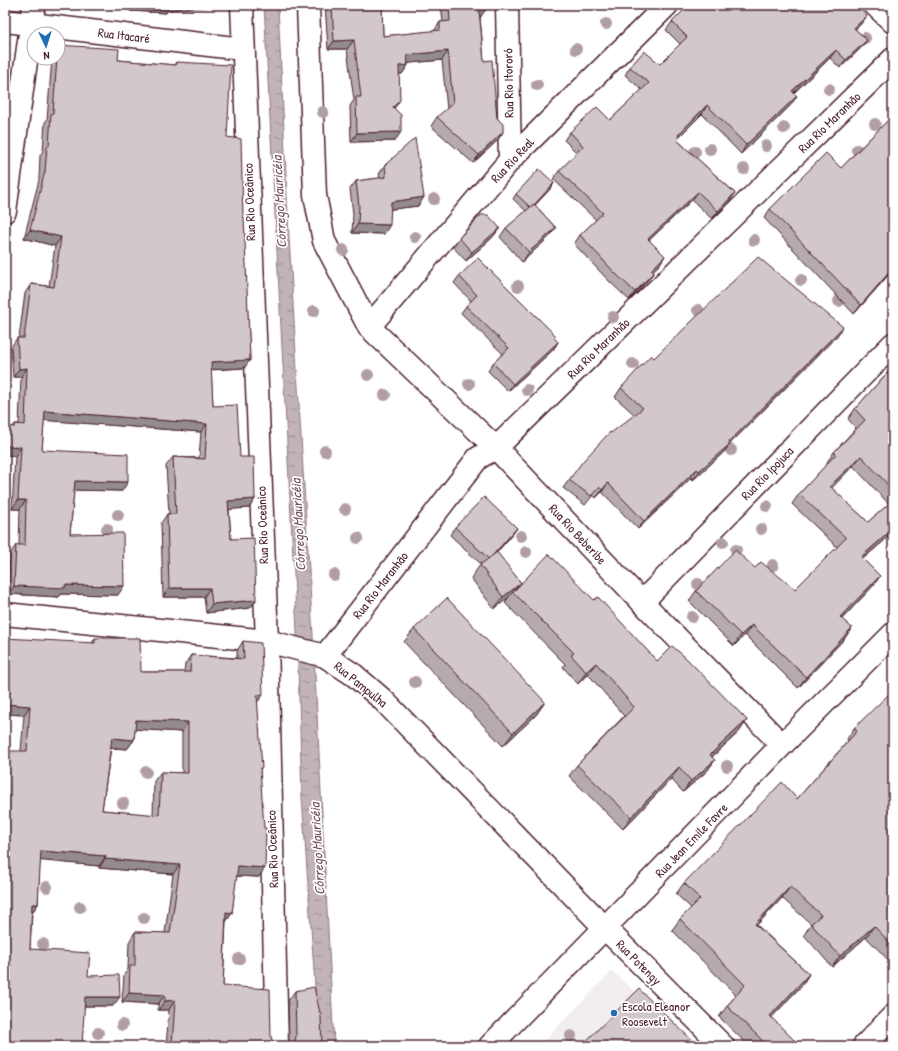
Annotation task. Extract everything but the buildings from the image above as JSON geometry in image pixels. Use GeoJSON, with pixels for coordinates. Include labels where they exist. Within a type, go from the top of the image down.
{"type":"FeatureCollection","features":[{"type":"Feature","properties":{"kind":"street","name":"Rua Rio Oceânico"},"geometry":{"type":"LineString","coordinates":[[242,5],[243,49],[277,643],[277,1046]]}},
{"type":"Feature","properties":{"kind":"street"},"geometry":{"type":"LineString","coordinates":[[308,5],[315,195],[318,218],[324,241],[369,327]]}},
{"type":"Feature","properties":{"kind":"street","name":"Rua Rio Itororó"},"geometry":{"type":"LineString","coordinates":[[507,5],[510,160]]}},
{"type":"Feature","properties":{"kind":"street","name":"Rua Rio Real"},"geometry":{"type":"LineString","coordinates":[[369,327],[510,160],[667,5]]}},
{"type":"Feature","properties":{"kind":"street"},"geometry":{"type":"LineString","coordinates":[[875,5],[893,22]]}},
{"type":"Feature","properties":{"kind":"street","name":"Rua Itacaré"},"geometry":{"type":"LineString","coordinates":[[5,21],[33,14],[243,49]]}},
{"type":"Feature","properties":{"kind":"street"},"geometry":{"type":"LineString","coordinates":[[5,210],[33,14]]}},
{"type":"Feature","properties":{"kind":"street","name":"Rua Rio Maranhão"},"geometry":{"type":"LineString","coordinates":[[321,655],[478,458],[496,448],[893,59]]}},
{"type":"Feature","properties":{"kind":"street","name":"Rua Rio Beberibe"},"geometry":{"type":"LineString","coordinates":[[369,327],[496,448],[642,602],[782,745]]}},
{"type":"Feature","properties":{"kind":"street","name":"Rua Rio Ipojuca"},"geometry":{"type":"LineString","coordinates":[[642,602],[893,344]]}},
{"type":"Feature","properties":{"kind":"street","name":"Rua Pampulha"},"geometry":{"type":"LineString","coordinates":[[5,614],[277,643],[321,655],[354,675],[382,699],[605,928]]}},
{"type":"Feature","properties":{"kind":"street","name":"Rua Jean Emile Favre"},"geometry":{"type":"LineString","coordinates":[[490,1046],[782,745],[893,634]]}},
{"type":"Feature","properties":{"kind":"street","name":"Rua Potengy"},"geometry":{"type":"LineString","coordinates":[[605,928],[723,1046]]}},
{"type":"Feature","properties":{"kind":"street"},"geometry":{"type":"LineString","coordinates":[[864,1046],[893,1016]]}},
{"type":"Feature","properties":{"kind":"shaded area","name":"Escola Eleanor Roosevelt"},"geometry":{"type":"Polygon","coordinates":[[[612,971],[622,980],[691,1046],[539,1046],[612,971]]]}},
{"type":"Feature","properties":{"kind":"water","name":"Córrego Mauricéia"},"geometry":{"type":"Polygon","coordinates":[[[264,5],[278,5],[289,237],[313,636],[334,1046],[317,1046],[317,1014],[302,798],[297,632],[264,5]]]}},
{"type":"Feature","properties":{"kind":"place","name":"Escola Eleanor Roosevelt"},"geometry":{"type":"Point","coordinates":[614,1013]}}]}
